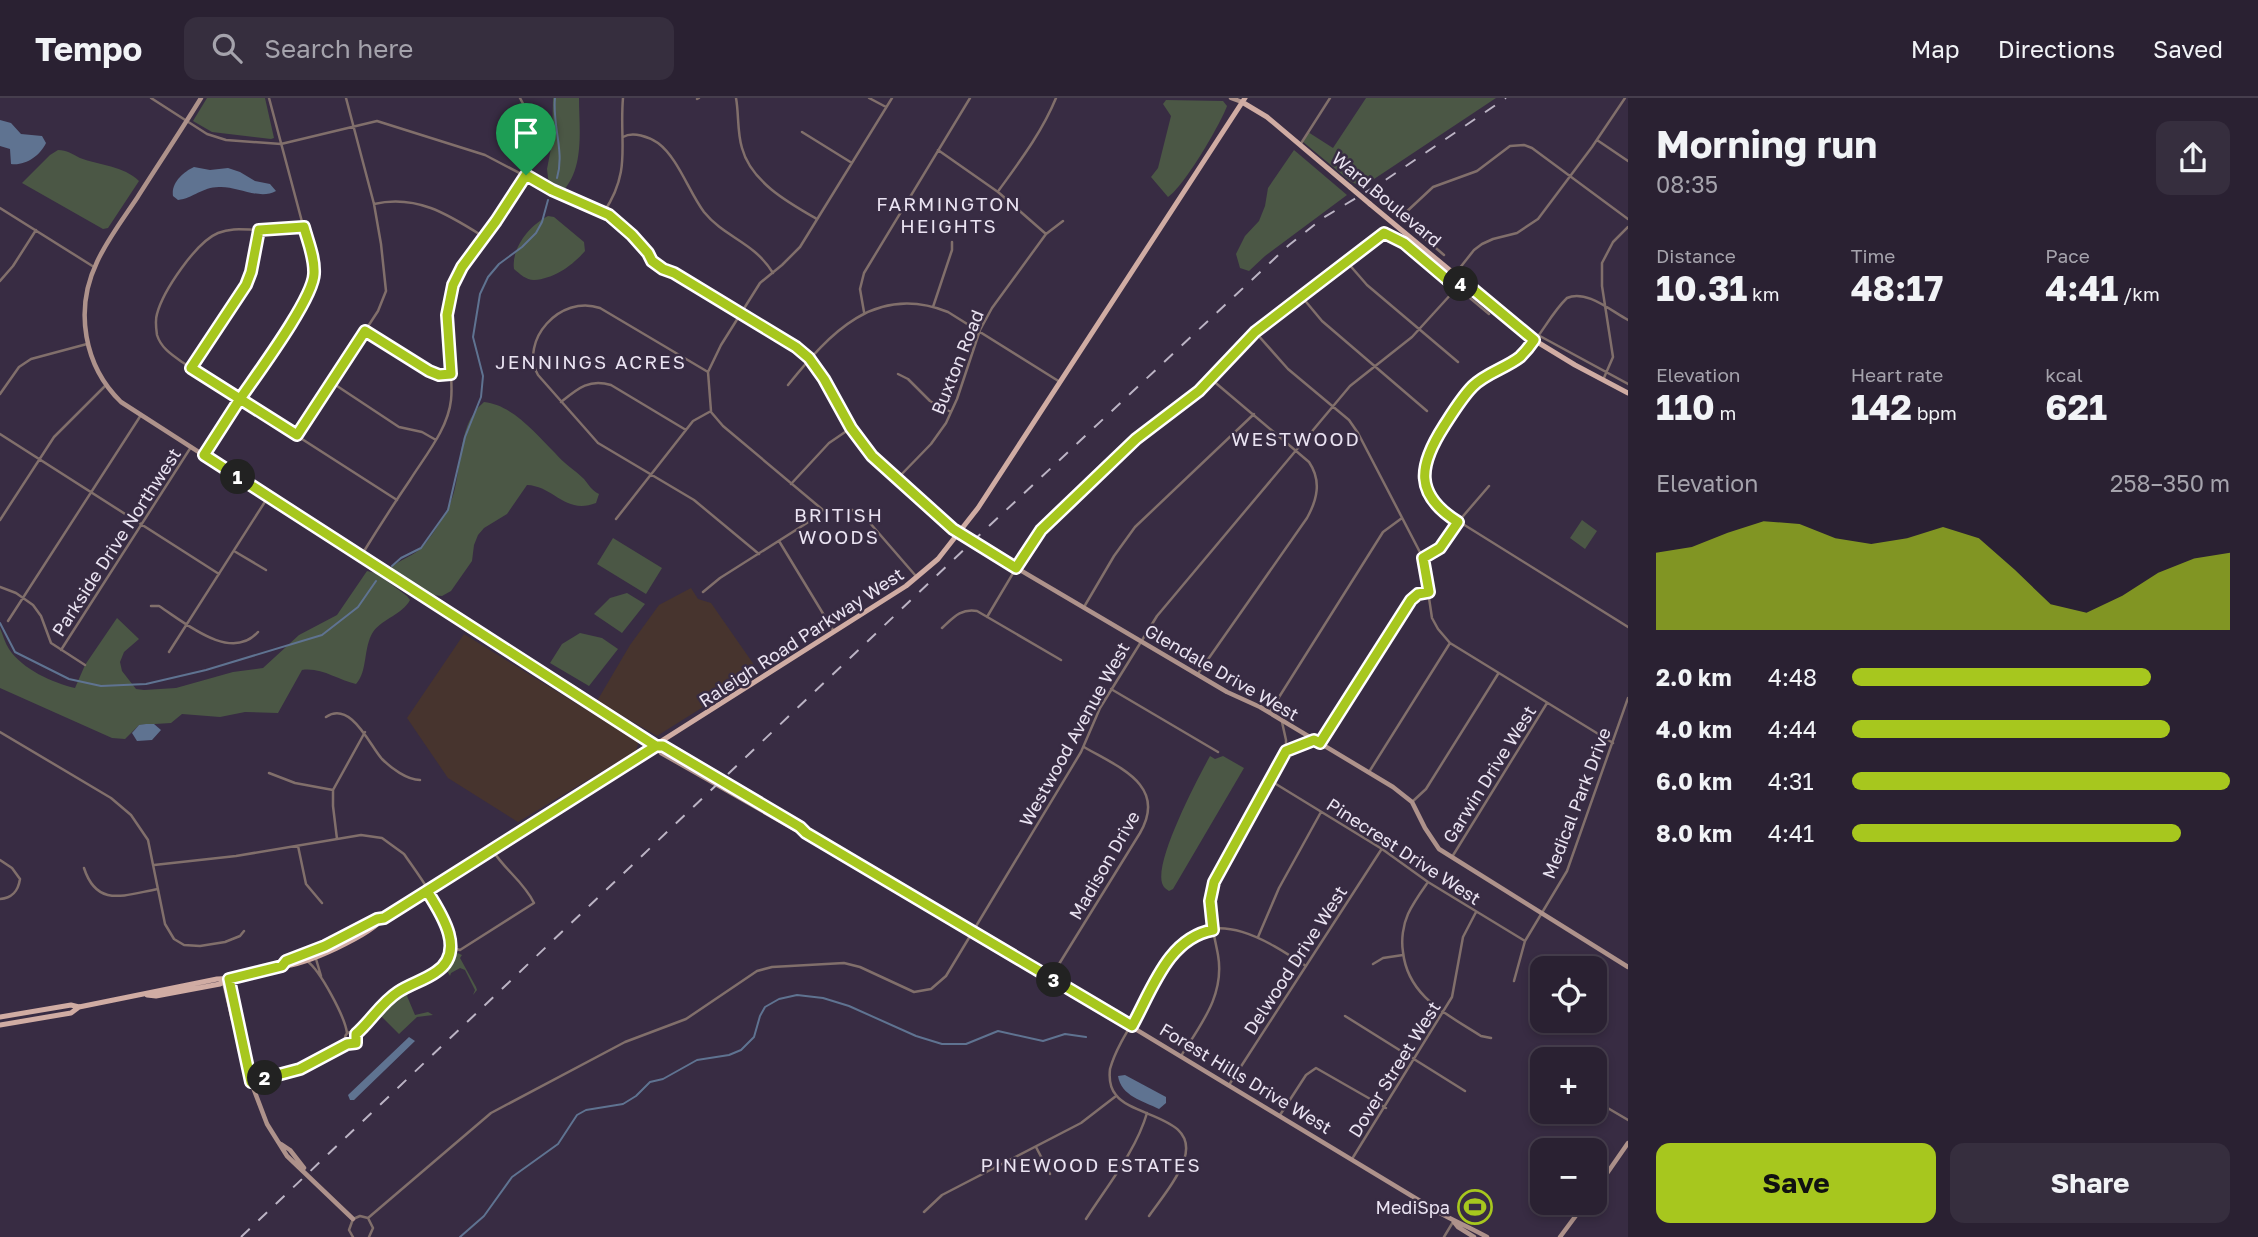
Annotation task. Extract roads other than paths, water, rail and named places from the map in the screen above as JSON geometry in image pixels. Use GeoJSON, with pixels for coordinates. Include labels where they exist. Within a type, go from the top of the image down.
{"type":"FeatureCollection","features":[{"type":"Feature","properties":{"kind":"main road"},"geometry":{"type":"LineString","coordinates":[[106,385],[95,367],[87,344],[86,303],[94,267],[201,98]]}},
{"type":"Feature","properties":{"kind":"main road","name":"Ward Boulevard"},"geometry":{"type":"LineString","coordinates":[[1231,98],[1243,100],[1267,117],[1454,274],[1536,337],[1628,393]]}},
{"type":"Feature","properties":{"kind":"main road","name":"Raleigh Road Parkway West"},"geometry":{"type":"LineString","coordinates":[[0,1017],[72,1005],[79,1007],[148,995],[156,996],[289,966],[316,956],[372,928],[918,578],[959,534],[1243,100]]}},
{"type":"Feature","properties":{"kind":"main road","name":"Forest Hills Drive West"},"geometry":{"type":"LineString","coordinates":[[106,385],[121,402],[656,746],[661,753],[796,831],[806,833],[973,931],[1352,1159],[1453,1221],[1474,1237]]}},
{"type":"Feature","properties":{"kind":"main road","name":"Glendale Drive West"},"geometry":{"type":"LineString","coordinates":[[959,534],[1197,675],[1269,713],[1369,772],[1412,802],[1433,842],[1452,857],[1628,967]]}},
{"type":"Feature","properties":{"kind":"main road","name":"Raleigh Road Parkway West"},"geometry":{"type":"LineString","coordinates":[[282,966],[286,961],[384,918]]}},
{"type":"Feature","properties":{"kind":"main road"},"geometry":{"type":"LineString","coordinates":[[226,980],[233,1020],[237,1023],[251,1082],[267,1124],[305,1171],[352,1219]]}},
{"type":"Feature","properties":{"kind":"main road","name":"Raleigh Road Parkway West"},"geometry":{"type":"LineString","coordinates":[[0,1026],[71,1013],[79,1007]]}},
{"type":"Feature","properties":{"kind":"main road"},"geometry":{"type":"LineString","coordinates":[[1607,1173],[1628,1143]]}},
{"type":"Feature","properties":{"kind":"main road"},"geometry":{"type":"LineString","coordinates":[[1560,1237],[1577,1215]]}},
{"type":"Feature","properties":{"kind":"main road","name":"Forest Hills Drive West"},"geometry":{"type":"LineString","coordinates":[[1453,1221],[1461,1222],[1486,1237]]}},
{"type":"Feature","properties":{"kind":"street"},"geometry":{"type":"LineString","coordinates":[[151,98],[207,134],[220,139],[281,144],[373,121],[382,122],[485,155],[552,190],[604,212],[627,230],[657,265],[785,339],[809,358],[851,428],[872,456],[959,534]]}},
{"type":"Feature","properties":{"kind":"street","name":"Parkside Drive Northwest"},"geometry":{"type":"LineString","coordinates":[[204,455],[310,291],[314,275],[304,227],[269,98]]}},
{"type":"Feature","properties":{"kind":"street"},"geometry":{"type":"LineString","coordinates":[[297,435],[383,302],[386,291],[374,204],[346,98]]}},
{"type":"Feature","properties":{"kind":"street"},"geometry":{"type":"LineString","coordinates":[[361,556],[436,440],[449,410],[451,374],[447,306],[458,274],[526,175],[534,155],[531,118],[520,98]]}},
{"type":"Feature","properties":{"kind":"street"},"geometry":{"type":"LineString","coordinates":[[604,212],[616,192],[624,160],[623,98]]}},
{"type":"Feature","properties":{"kind":"street"},"geometry":{"type":"LineString","coordinates":[[736,98],[741,145],[755,171],[778,195],[817,219]]}},
{"type":"Feature","properties":{"kind":"street"},"geometry":{"type":"LineString","coordinates":[[869,98],[886,107]]}},
{"type":"Feature","properties":{"kind":"street"},"geometry":{"type":"LineString","coordinates":[[892,98],[793,256],[760,283],[740,312],[708,372],[711,411],[723,426],[823,509],[852,510],[863,515],[918,578]]}},
{"type":"Feature","properties":{"kind":"street"},"geometry":{"type":"LineString","coordinates":[[864,313],[860,289],[864,272],[970,98]]}},
{"type":"Feature","properties":{"kind":"street"},"geometry":{"type":"LineString","coordinates":[[998,192],[1024,156],[1056,98]]}},
{"type":"Feature","properties":{"kind":"street"},"geometry":{"type":"LineString","coordinates":[[1300,145],[1330,98]]}},
{"type":"Feature","properties":{"kind":"street"},"geometry":{"type":"LineString","coordinates":[[1454,274],[1482,244],[1517,233],[1531,225],[1570,177],[1625,98]]}},
{"type":"Feature","properties":{"kind":"street"},"geometry":{"type":"LineString","coordinates":[[802,132],[852,163]]}},
{"type":"Feature","properties":{"kind":"street"},"geometry":{"type":"LineString","coordinates":[[623,137],[628,134],[644,136],[659,144],[708,216],[754,249],[773,273]]}},
{"type":"Feature","properties":{"kind":"street"},"geometry":{"type":"LineString","coordinates":[[1597,140],[1628,161]]}},
{"type":"Feature","properties":{"kind":"street"},"geometry":{"type":"LineString","coordinates":[[1403,215],[1433,187],[1478,171],[1506,149],[1514,145],[1524,145],[1532,148],[1628,219]]}},
{"type":"Feature","properties":{"kind":"street"},"geometry":{"type":"LineString","coordinates":[[937,150],[998,192],[1046,234]]}},
{"type":"Feature","properties":{"kind":"street"},"geometry":{"type":"LineString","coordinates":[[374,204],[397,200],[411,202],[440,212],[484,237]]}},
{"type":"Feature","properties":{"kind":"street"},"geometry":{"type":"LineString","coordinates":[[0,208],[94,267]]}},
{"type":"Feature","properties":{"kind":"street","name":"Buxton Road"},"geometry":{"type":"LineString","coordinates":[[897,479],[931,444],[951,412],[980,330],[1000,296],[1046,234],[1063,221]]}},
{"type":"Feature","properties":{"kind":"street"},"geometry":{"type":"LineString","coordinates":[[1409,225],[1444,255]]}},
{"type":"Feature","properties":{"kind":"street"},"geometry":{"type":"LineString","coordinates":[[304,227],[259,230],[235,228],[207,239],[190,258],[164,298],[156,316],[158,338],[168,352],[191,368],[397,500]]}},
{"type":"Feature","properties":{"kind":"street"},"geometry":{"type":"LineString","coordinates":[[1603,380],[1613,357],[1602,263],[1613,242],[1628,227]]}},
{"type":"Feature","properties":{"kind":"street"},"geometry":{"type":"LineString","coordinates":[[0,281],[36,230]]}},
{"type":"Feature","properties":{"kind":"street"},"geometry":{"type":"LineString","coordinates":[[191,368],[246,285],[259,230]]}},
{"type":"Feature","properties":{"kind":"street"},"geometry":{"type":"LineString","coordinates":[[987,617],[1034,540],[1058,513],[1146,431],[1180,407],[1211,379],[1255,332],[1384,233],[1404,243],[1489,314]]}},
{"type":"Feature","properties":{"kind":"street"},"geometry":{"type":"LineString","coordinates":[[933,307],[952,250],[952,242]]}},
{"type":"Feature","properties":{"kind":"street"},"geometry":{"type":"LineString","coordinates":[[1426,250],[1431,244]]}},
{"type":"Feature","properties":{"kind":"street"},"geometry":{"type":"LineString","coordinates":[[1347,262],[1367,285],[1458,362]]}},
{"type":"Feature","properties":{"kind":"street","name":"Westwood Avenue West"},"geometry":{"type":"LineString","coordinates":[[368,1218],[479,1121],[498,1108],[625,1042],[686,1019],[752,973],[772,967],[835,963],[849,964],[871,972],[906,990],[925,991],[943,980],[1084,747],[1093,722],[1111,689],[1157,616],[1332,405],[1350,386],[1419,329],[1463,281]]}},
{"type":"Feature","properties":{"kind":"street"},"geometry":{"type":"LineString","coordinates":[[1628,320],[1580,295],[1570,296],[1519,358],[1473,386],[1428,452],[1424,472],[1428,493],[1437,506],[1458,522],[1628,626]]}},
{"type":"Feature","properties":{"kind":"street"},"geometry":{"type":"LineString","coordinates":[[1302,297],[1322,321],[1427,411]]}},
{"type":"Feature","properties":{"kind":"street"},"geometry":{"type":"LineString","coordinates":[[708,372],[600,308],[587,304],[561,310],[550,320],[539,337],[533,356],[536,373],[598,443],[698,503],[759,554]]}},
{"type":"Feature","properties":{"kind":"street"},"geometry":{"type":"LineString","coordinates":[[788,386],[809,358],[833,334],[864,313],[895,305],[933,307],[948,313],[980,330],[1060,382]]}},
{"type":"Feature","properties":{"kind":"street"},"geometry":{"type":"LineString","coordinates":[[365,331],[429,371],[439,375],[451,374]]}},
{"type":"Feature","properties":{"kind":"street"},"geometry":{"type":"LineString","coordinates":[[1255,332],[1289,369],[1349,420],[1358,433],[1423,558],[1432,618],[1450,643],[1613,743]]}},
{"type":"Feature","properties":{"kind":"street"},"geometry":{"type":"LineString","coordinates":[[1536,337],[1628,384]]}},
{"type":"Feature","properties":{"kind":"street"},"geometry":{"type":"LineString","coordinates":[[0,394],[19,367],[31,359],[87,344]]}},
{"type":"Feature","properties":{"kind":"street"},"geometry":{"type":"LineString","coordinates":[[898,374],[908,379],[930,401],[951,412]]}},
{"type":"Feature","properties":{"kind":"street"},"geometry":{"type":"LineString","coordinates":[[1197,675],[1315,505],[1317,483],[1313,468],[1296,449],[1211,379]]}},
{"type":"Feature","properties":{"kind":"street"},"geometry":{"type":"LineString","coordinates":[[331,382],[399,427],[422,432],[436,440]]}},
{"type":"Feature","properties":{"kind":"street"},"geometry":{"type":"LineString","coordinates":[[560,403],[583,385],[603,382],[686,430]]}},
{"type":"Feature","properties":{"kind":"street"},"geometry":{"type":"LineString","coordinates":[[0,520],[65,424],[106,385]]}},
{"type":"Feature","properties":{"kind":"street"},"geometry":{"type":"LineString","coordinates":[[617,519],[686,430],[697,418],[711,411]]}},
{"type":"Feature","properties":{"kind":"street"},"geometry":{"type":"LineString","coordinates":[[1084,608],[1114,556],[1135,527],[1254,414]]}},
{"type":"Feature","properties":{"kind":"street"},"geometry":{"type":"LineString","coordinates":[[8,621],[141,415]]}},
{"type":"Feature","properties":{"kind":"street"},"geometry":{"type":"LineString","coordinates":[[791,484],[830,443],[851,428]]}},
{"type":"Feature","properties":{"kind":"street"},"geometry":{"type":"LineString","coordinates":[[0,433],[219,574]]}},
{"type":"Feature","properties":{"kind":"street","name":"Parkside Drive Northwest"},"geometry":{"type":"LineString","coordinates":[[61,650],[191,447]]}},
{"type":"Feature","properties":{"kind":"street"},"geometry":{"type":"LineString","coordinates":[[1423,558],[1440,548],[1489,486]]}},
{"type":"Feature","properties":{"kind":"street"},"geometry":{"type":"LineString","coordinates":[[169,652],[268,496]]}},
{"type":"Feature","properties":{"kind":"street"},"geometry":{"type":"LineString","coordinates":[[703,592],[810,521],[823,509]]}},
{"type":"Feature","properties":{"kind":"street"},"geometry":{"type":"LineString","coordinates":[[1269,713],[1383,532],[1402,518]]}},
{"type":"Feature","properties":{"kind":"street"},"geometry":{"type":"LineString","coordinates":[[779,541],[835,632]]}},
{"type":"Feature","properties":{"kind":"street"},"geometry":{"type":"LineString","coordinates":[[234,551],[266,570]]}},
{"type":"Feature","properties":{"kind":"street"},"geometry":{"type":"LineString","coordinates":[[0,587],[23,597],[38,610],[48,638],[85,665]]}},
{"type":"Feature","properties":{"kind":"street"},"geometry":{"type":"LineString","coordinates":[[1320,743],[1411,600],[1418,594],[1429,592]]}},
{"type":"Feature","properties":{"kind":"street"},"geometry":{"type":"LineString","coordinates":[[151,606],[159,606],[215,642],[225,644],[254,637],[258,632]]}},
{"type":"Feature","properties":{"kind":"street"},"geometry":{"type":"LineString","coordinates":[[942,628],[956,615],[972,610],[1061,660]]}},
{"type":"Feature","properties":{"kind":"street"},"geometry":{"type":"LineString","coordinates":[[1369,772],[1450,643]]}},
{"type":"Feature","properties":{"kind":"street"},"geometry":{"type":"LineString","coordinates":[[1412,802],[1426,789],[1498,673]]}},
{"type":"Feature","properties":{"kind":"street"},"geometry":{"type":"LineString","coordinates":[[1111,689],[1218,752]]}},
{"type":"Feature","properties":{"kind":"street","name":"Medical Park Drive"},"geometry":{"type":"LineString","coordinates":[[1514,981],[1525,942],[1567,871],[1628,698]]}},
{"type":"Feature","properties":{"kind":"street","name":"Garwin Drive West"},"geometry":{"type":"LineString","coordinates":[[1452,857],[1546,703]]}},
{"type":"Feature","properties":{"kind":"street"},"geometry":{"type":"LineString","coordinates":[[326,717],[339,714],[360,726],[387,764],[412,780],[420,780]]}},
{"type":"Feature","properties":{"kind":"street"},"geometry":{"type":"LineString","coordinates":[[1181,1056],[1209,1011],[1217,992],[1219,963],[1210,901],[1214,882],[1286,751],[1281,721]]}},
{"type":"Feature","properties":{"kind":"street"},"geometry":{"type":"LineString","coordinates":[[0,732],[122,806],[145,834],[168,932],[184,945],[200,946],[225,942],[240,936],[244,931]]}},
{"type":"Feature","properties":{"kind":"street"},"geometry":{"type":"LineString","coordinates":[[337,839],[332,806],[333,790],[365,732]]}},
{"type":"Feature","properties":{"kind":"street"},"geometry":{"type":"LineString","coordinates":[[1286,751],[1314,740]]}},
{"type":"Feature","properties":{"kind":"street","name":"Madison Drive"},"geometry":{"type":"LineString","coordinates":[[1051,978],[1149,814],[1148,797],[1138,781],[1084,747]]}},
{"type":"Feature","properties":{"kind":"street"},"geometry":{"type":"LineString","coordinates":[[269,773],[295,783],[333,790]]}},
{"type":"Feature","properties":{"kind":"street","name":"Pinecrest Drive West"},"geometry":{"type":"LineString","coordinates":[[1270,781],[1382,849],[1428,882],[1525,942]]}},
{"type":"Feature","properties":{"kind":"street"},"geometry":{"type":"LineString","coordinates":[[1258,937],[1279,888],[1321,812]]}},
{"type":"Feature","properties":{"kind":"street"},"geometry":{"type":"LineString","coordinates":[[154,865],[236,856],[366,835],[382,838],[404,854],[446,920],[450,947],[447,962],[439,970],[388,1000],[356,1034],[356,1043],[347,1044],[300,1069],[251,1082]]}},
{"type":"Feature","properties":{"kind":"street"},"geometry":{"type":"LineString","coordinates":[[298,846],[306,884],[322,903]]}},
{"type":"Feature","properties":{"kind":"street","name":"Delwood Drive West"},"geometry":{"type":"LineString","coordinates":[[1229,1085],[1382,849]]}},
{"type":"Feature","properties":{"kind":"street"},"geometry":{"type":"LineString","coordinates":[[450,947],[460,950],[534,903],[520,881],[492,850]]}},
{"type":"Feature","properties":{"kind":"street"},"geometry":{"type":"LineString","coordinates":[[0,860],[12,868],[20,879],[12,896],[0,900]]}},
{"type":"Feature","properties":{"kind":"street"},"geometry":{"type":"LineString","coordinates":[[84,868],[93,887],[106,895],[116,896],[158,889]]}},
{"type":"Feature","properties":{"kind":"street"},"geometry":{"type":"LineString","coordinates":[[1428,882],[1406,920],[1402,943],[1406,970],[1415,988],[1426,1000],[1481,1036],[1491,1038]]}},
{"type":"Feature","properties":{"kind":"street","name":"Dover Street West"},"geometry":{"type":"LineString","coordinates":[[1352,1159],[1445,1012],[1455,990],[1463,937],[1477,912]]}},
{"type":"Feature","properties":{"kind":"street"},"geometry":{"type":"LineString","coordinates":[[1149,1216],[1180,1170],[1185,1157],[1185,1146],[1181,1134],[1168,1122],[1116,1096],[1109,1080],[1110,1069],[1170,958],[1188,938],[1213,930],[1231,929],[1258,937],[1306,966]]}},
{"type":"Feature","properties":{"kind":"street"},"geometry":{"type":"LineString","coordinates":[[1373,964],[1383,958],[1403,955]]}},
{"type":"Feature","properties":{"kind":"street"},"geometry":{"type":"LineString","coordinates":[[316,956],[322,979]]}},
{"type":"Feature","properties":{"kind":"street"},"geometry":{"type":"LineString","coordinates":[[305,960],[313,965],[322,979],[347,1033],[347,1044]]}},
{"type":"Feature","properties":{"kind":"street"},"geometry":{"type":"LineString","coordinates":[[1345,1016],[1465,1091]]}},
{"type":"Feature","properties":{"kind":"street"},"geometry":{"type":"LineString","coordinates":[[347,1033],[356,1034]]}},
{"type":"Feature","properties":{"kind":"street"},"geometry":{"type":"LineString","coordinates":[[1279,1116],[1306,1075],[1316,1068],[1386,1108]]}},
{"type":"Feature","properties":{"kind":"street"},"geometry":{"type":"LineString","coordinates":[[924,1212],[942,1195],[1081,1124],[1116,1096]]}},
{"type":"Feature","properties":{"kind":"street"},"geometry":{"type":"LineString","coordinates":[[1607,1108],[1628,1120]]}},
{"type":"Feature","properties":{"kind":"street"},"geometry":{"type":"LineString","coordinates":[[1086,1219],[1143,1127],[1147,1113]]}},
{"type":"Feature","properties":{"kind":"street"},"geometry":{"type":"LineString","coordinates":[[1036,1147],[1050,1174]]}},
{"type":"Feature","properties":{"kind":"street"},"geometry":{"type":"LineString","coordinates":[[352,1237],[349,1226],[352,1219],[360,1216],[368,1218],[373,1228],[369,1237]]}},
{"type":"Feature","properties":{"kind":"street"},"geometry":{"type":"LineString","coordinates":[[1444,1237],[1453,1221]]}},
{"type":"Feature","properties":{"kind":"water"},"geometry":{"type":"Polygon","coordinates":[[[0,120],[11,123],[21,134],[42,136],[46,143],[36,156],[27,162],[11,164],[10,149],[0,146],[0,120]]]}},
{"type":"Feature","properties":{"kind":"water"},"geometry":{"type":"Polygon","coordinates":[[[194,167],[210,170],[228,168],[255,181],[270,184],[276,191],[263,194],[215,187],[178,200],[173,196],[176,182],[194,167]]]}},
{"type":"Feature","properties":{"kind":"water"},"geometry":{"type":"Polygon","coordinates":[[[154,724],[161,730],[152,740],[137,741],[132,733],[139,725],[154,724]]]}},
{"type":"Feature","properties":{"kind":"water"},"geometry":{"type":"Polygon","coordinates":[[[409,1037],[415,1041],[354,1100],[350,1100],[348,1095],[409,1037]]]}},
{"type":"Feature","properties":{"kind":"water"},"geometry":{"type":"Polygon","coordinates":[[[1125,1075],[1166,1097],[1166,1103],[1159,1109],[1128,1093],[1118,1076],[1125,1075]]]}},
{"type":"Feature","properties":{"kind":"waterway"},"geometry":{"type":"LineString","coordinates":[[555,98],[560,158],[557,178]]}},
{"type":"Feature","properties":{"kind":"waterway"},"geometry":{"type":"LineString","coordinates":[[392,566],[421,548],[448,510],[465,437],[481,397],[483,376],[473,337],[480,294],[488,277],[499,264],[536,233],[548,200]]}},
{"type":"Feature","properties":{"kind":"waterway"},"geometry":{"type":"LineString","coordinates":[[0,623],[15,652],[69,679],[101,686],[146,684],[206,670],[322,635],[358,607],[376,581]]}},
{"type":"Feature","properties":{"kind":"waterway"},"geometry":{"type":"LineString","coordinates":[[460,1237],[484,1216],[512,1177],[558,1144],[577,1115],[586,1110],[623,1104],[650,1082],[663,1079],[697,1060],[729,1055],[741,1050],[754,1037],[765,1007],[779,999],[797,995],[823,998],[942,1044],[966,1044],[998,1031],[1043,1041],[1065,1034],[1086,1037]]}},
{"type":"Feature","properties":{"kind":"railway"},"geometry":{"type":"LineString","coordinates":[[241,1237],[972,542],[1289,245],[1323,218],[1384,181],[1506,98]]}},
{"type":"Feature","properties":{"kind":"place","name":"MediSpa"},"geometry":{"type":"Point","coordinates":[1475,1207]}},
{"type":"Feature","properties":{"kind":"district","name":"FARMINGTON HEIGHTS"},"geometry":{"type":"Point","coordinates":[949,214]}},
{"type":"Feature","properties":{"kind":"district","name":"JENNINGS ACRES"},"geometry":{"type":"Point","coordinates":[591,361]}},
{"type":"Feature","properties":{"kind":"district","name":"WESTWOOD"},"geometry":{"type":"Point","coordinates":[1296,438]}},
{"type":"Feature","properties":{"kind":"district","name":"BRITISH WOODS"},"geometry":{"type":"Point","coordinates":[839,525]}},
{"type":"Feature","properties":{"kind":"district","name":"PINEWOOD ESTATES"},"geometry":{"type":"Point","coordinates":[1091,1164]}}]}
